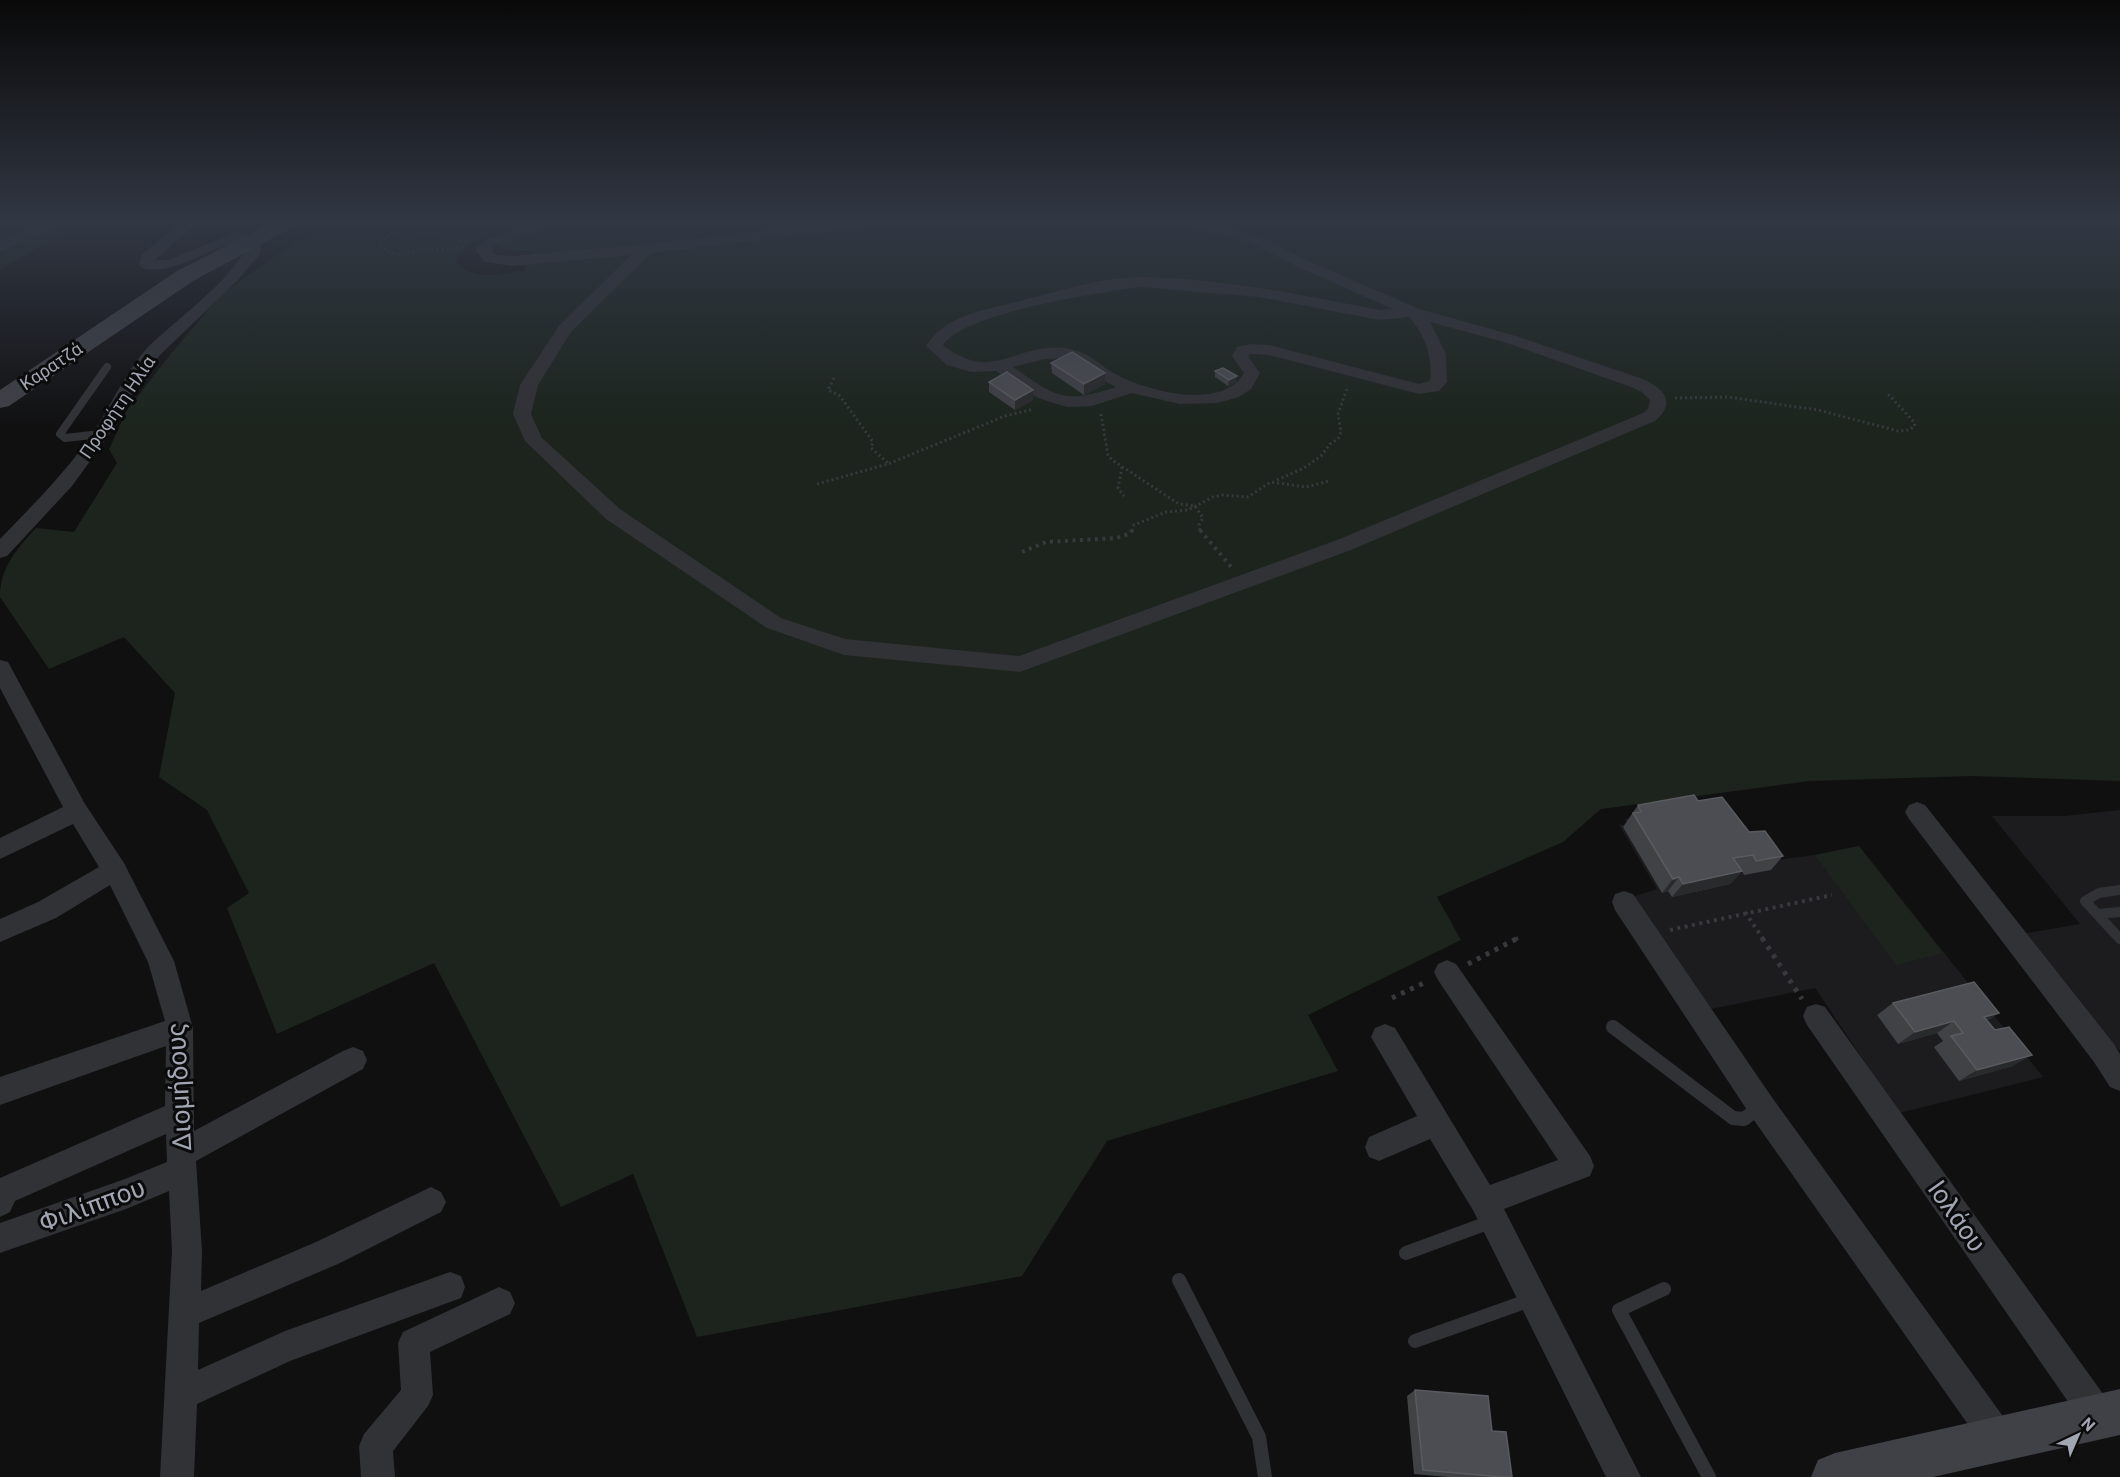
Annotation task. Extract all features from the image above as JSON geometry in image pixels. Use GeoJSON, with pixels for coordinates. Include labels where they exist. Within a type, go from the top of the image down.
{"type":"FeatureCollection","features":[{"type":"Feature","properties":{"kind":"street","name":"Καρατζά"},"geometry":{"type":"LineString","coordinates":[[0,401],[163,291]]}},
{"type":"Feature","properties":{"kind":"street","name":"Προφήτη Ηλία"},"geometry":{"type":"LineString","coordinates":[[0,551],[65,482],[101,434],[127,388],[154,351],[218,291]]}},
{"type":"Feature","properties":{"kind":"street"},"geometry":{"type":"LineString","coordinates":[[604,291],[565,329],[530,386],[522,414],[534,441],[613,514],[774,623],[844,647],[1020,664],[1245,583],[1355,540],[1655,413],[1659,399],[1648,388],[1637,383],[1510,339],[1413,312],[1365,291]]}},
{"type":"Feature","properties":{"kind":"street"},"geometry":{"type":"LineString","coordinates":[[1086,291],[1027,303],[973,318],[941,335],[934,346],[944,357],[969,367],[1002,367],[1026,356],[1055,352],[1085,359],[1106,375],[1133,388],[1181,399],[1227,396],[1239,392],[1247,386],[1252,373],[1240,356],[1243,351],[1251,349],[1269,350],[1419,389],[1433,387],[1440,376],[1436,351],[1426,327],[1413,312]]}},
{"type":"Feature","properties":{"kind":"street"},"geometry":{"type":"LineString","coordinates":[[1246,291],[1380,315],[1413,312]]}},
{"type":"Feature","properties":{"kind":"street"},"geometry":{"type":"LineString","coordinates":[[1002,367],[1027,385],[1054,400],[1074,404],[1133,388]]}},
{"type":"Feature","properties":{"kind":"street","name":"Διομήδους"},"geometry":{"type":"LineString","coordinates":[[0,668],[77,811],[115,870],[161,961],[180,1028],[179,1114],[187,1251],[177,1477]]}},
{"type":"Feature","properties":{"kind":"street"},"geometry":{"type":"LineString","coordinates":[[0,849],[77,811]]}},
{"type":"Feature","properties":{"kind":"street"},"geometry":{"type":"LineString","coordinates":[[1917,812],[2112,1054],[2120,1078]]}},
{"type":"Feature","properties":{"kind":"street"},"geometry":{"type":"LineString","coordinates":[[0,931],[47,910],[115,870]]}},
{"type":"Feature","properties":{"kind":"street"},"geometry":{"type":"LineString","coordinates":[[1624,902],[1761,1106],[1998,1438]]}},
{"type":"Feature","properties":{"kind":"street"},"geometry":{"type":"LineString","coordinates":[[1447,972],[1580,1166],[1489,1212]]}},
{"type":"Feature","properties":{"kind":"street","name":"Ιολάου"},"geometry":{"type":"LineString","coordinates":[[1816,1016],[2110,1415]]}},
{"type":"Feature","properties":{"kind":"street"},"geometry":{"type":"LineString","coordinates":[[0,1091],[180,1028]]}},
{"type":"Feature","properties":{"kind":"street"},"geometry":{"type":"LineString","coordinates":[[1385,1037],[1489,1212],[1624,1477]]}},
{"type":"Feature","properties":{"kind":"street","name":"Φιλίππου"},"geometry":{"type":"LineString","coordinates":[[0,1238],[126,1194],[353,1060]]}},
{"type":"Feature","properties":{"kind":"street"},"geometry":{"type":"LineString","coordinates":[[0,1202],[2,1191],[179,1114]]}},
{"type":"Feature","properties":{"kind":"street"},"geometry":{"type":"LineString","coordinates":[[1379,1147],[1436,1122]]}},
{"type":"Feature","properties":{"kind":"street"},"geometry":{"type":"LineString","coordinates":[[186,1313],[327,1253],[431,1202]]}},
{"type":"Feature","properties":{"kind":"street"},"geometry":{"type":"LineString","coordinates":[[182,1394],[285,1347],[450,1287]]}},
{"type":"Feature","properties":{"kind":"street"},"geometry":{"type":"LineString","coordinates":[[378,1477],[376,1446],[417,1395],[414,1343],[499,1303]]}},
{"type":"Feature","properties":{"kind":"street"},"geometry":{"type":"LineString","coordinates":[[1835,1477],[1933,1466],[1998,1438],[2110,1415]]}},
{"type":"Feature","properties":{"kind":"lane"},"geometry":{"type":"LineString","coordinates":[[101,434],[65,438],[60,434],[107,367]]}},
{"type":"Feature","properties":{"kind":"lane"},"geometry":{"type":"LineString","coordinates":[[2120,890],[2100,893],[2085,901],[2120,939]]}},
{"type":"Feature","properties":{"kind":"lane"},"geometry":{"type":"LineString","coordinates":[[2097,914],[2120,912]]}},
{"type":"Feature","properties":{"kind":"lane"},"geometry":{"type":"LineString","coordinates":[[1613,1028],[1733,1118],[1744,1119],[1761,1106]]}},
{"type":"Feature","properties":{"kind":"lane"},"geometry":{"type":"LineString","coordinates":[[1406,1253],[1489,1212]]}},
{"type":"Feature","properties":{"kind":"lane"},"geometry":{"type":"LineString","coordinates":[[1179,1280],[1259,1437],[1265,1477]]}},
{"type":"Feature","properties":{"kind":"lane"},"geometry":{"type":"LineString","coordinates":[[1664,1289],[1619,1310],[1709,1477]]}},
{"type":"Feature","properties":{"kind":"lane"},"geometry":{"type":"LineString","coordinates":[[1415,1341],[1534,1299]]}},
{"type":"Feature","properties":{"kind":"path"},"geometry":{"type":"LineString","coordinates":[[1022,552],[1046,542],[1117,538],[1131,533],[1134,525],[1166,512],[1188,510],[1222,495],[1248,497],[1271,482],[1304,468],[1321,456],[1330,444],[1338,439],[1341,432],[1338,414],[1353,372]]}},
{"type":"Feature","properties":{"kind":"path"},"geometry":{"type":"LineString","coordinates":[[834,378],[828,390],[840,396],[873,442],[871,448],[888,464]]}},
{"type":"Feature","properties":{"kind":"path"},"geometry":{"type":"LineString","coordinates":[[1659,399],[1728,397],[1818,410],[1898,430],[1909,430],[1915,426],[1914,422],[1888,394]]}},
{"type":"Feature","properties":{"kind":"path"},"geometry":{"type":"LineString","coordinates":[[817,484],[888,464],[1005,416],[1026,412],[1054,400]]}},
{"type":"Feature","properties":{"kind":"path"},"geometry":{"type":"LineString","coordinates":[[1093,400],[1101,411],[1108,455],[1122,467],[1179,504],[1195,506],[1203,518],[1199,525],[1200,532],[1245,583]]}},
{"type":"Feature","properties":{"kind":"path"},"geometry":{"type":"LineString","coordinates":[[1122,467],[1118,488],[1124,496]]}},
{"type":"Feature","properties":{"kind":"path"},"geometry":{"type":"LineString","coordinates":[[1277,481],[1306,487],[1329,481]]}},
{"type":"Feature","properties":{"kind":"path"},"geometry":{"type":"LineString","coordinates":[[1646,936],[1832,894]]}},
{"type":"Feature","properties":{"kind":"path"},"geometry":{"type":"LineString","coordinates":[[1745,912],[1797,992]]}},
{"type":"Feature","properties":{"kind":"path"},"geometry":{"type":"LineString","coordinates":[[1392,998],[1477,960],[1518,938]]}},
{"type":"Feature","properties":{"kind":"shaded area"},"geometry":{"type":"Polygon","coordinates":[[[226,291],[2120,291],[2120,781],[1971,776],[1809,781],[1601,809],[1563,842],[1437,897],[1461,940],[1308,1015],[1338,1071],[1107,1141],[1022,1276],[697,1337],[633,1174],[561,1207],[434,963],[277,1034],[227,908],[249,893],[207,810],[159,777],[175,693],[124,637],[49,669],[0,597],[6,568],[16,551],[36,528],[74,532],[117,463],[109,449],[127,410],[226,291]]]}},
{"type":"Feature","properties":{"kind":"shaded area"},"geometry":{"type":"Polygon","coordinates":[[[1685,808],[1768,861],[1859,846],[2043,1077],[1899,1113],[1815,988],[1711,1009],[1632,897],[1657,889],[1619,825],[1629,825],[1625,819],[1685,808]]]}},
{"type":"Feature","properties":{"kind":"shaded area"},"geometry":{"type":"Polygon","coordinates":[[[2120,810],[2120,1051],[2094,1031],[2021,934],[2080,924],[1992,816],[2064,816],[2120,810]]]}},
{"type":"Feature","properties":{"kind":"shaded area"},"geometry":{"type":"Polygon","coordinates":[[[1859,846],[1943,953],[1896,965],[1815,855],[1859,846]]]}},
{"type":"Feature","properties":{"kind":"building"},"geometry":{"type":"Polygon","coordinates":[[[1072,352],[1105,373],[1084,384],[1051,363],[1072,352]]]}},
{"type":"Feature","properties":{"kind":"building"},"geometry":{"type":"Polygon","coordinates":[[[1223,368],[1237,376],[1229,380],[1215,371],[1223,368]]]}},
{"type":"Feature","properties":{"kind":"building"},"geometry":{"type":"Polygon","coordinates":[[[1007,372],[1033,390],[1015,400],[989,382],[1007,372]]]}},
{"type":"Feature","properties":{"kind":"building"},"geometry":{"type":"Polygon","coordinates":[[[1694,795],[1698,801],[1722,797],[1749,832],[1765,831],[1783,856],[1756,861],[1753,855],[1733,858],[1742,871],[1683,884],[1679,877],[1673,879],[1633,813],[1641,812],[1638,805],[1694,795]]]}},
{"type":"Feature","properties":{"kind":"building"},"geometry":{"type":"Polygon","coordinates":[[[1974,982],[1999,1013],[1984,1017],[1995,1030],[2009,1027],[2032,1055],[1977,1070],[1951,1036],[1963,1033],[1954,1021],[1915,1032],[1893,1003],[1974,982]]]}},
{"type":"Feature","properties":{"kind":"building"},"geometry":{"type":"Polygon","coordinates":[[[1415,1390],[1488,1396],[1492,1431],[1506,1432],[1512,1477],[1423,1470],[1415,1390]]]}}]}
